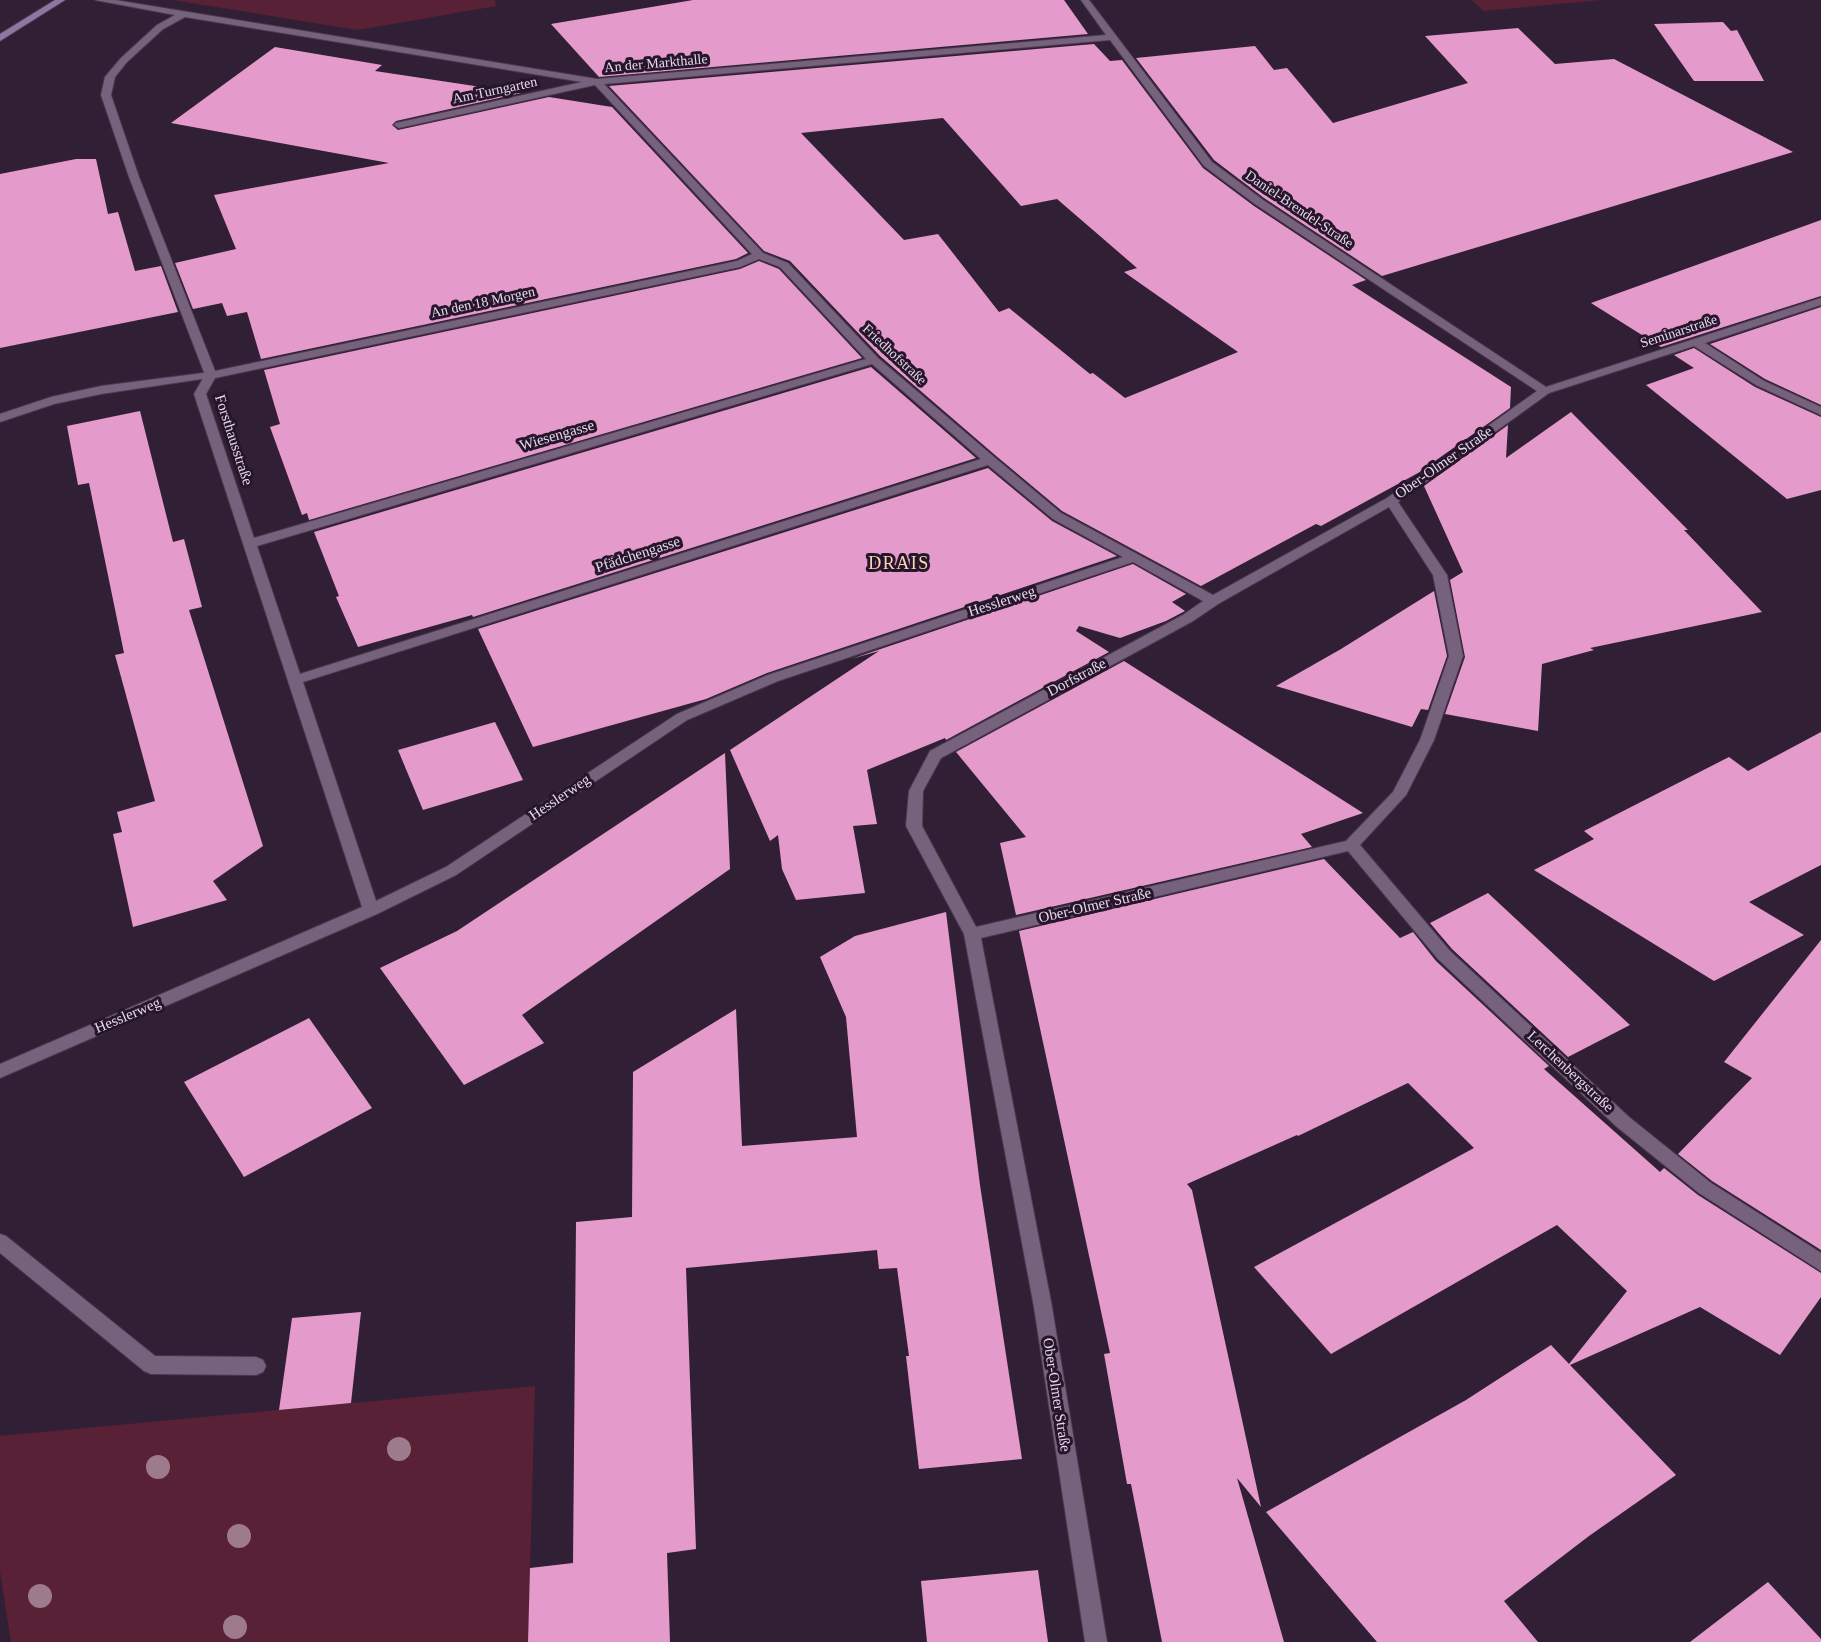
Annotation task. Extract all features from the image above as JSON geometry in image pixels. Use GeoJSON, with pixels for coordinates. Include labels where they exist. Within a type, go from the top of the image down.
{"type":"FeatureCollection","features":[{"type":"Feature","properties":{"kind":"main road"},"geometry":{"type":"LineString","coordinates":[[0,38],[61,0]]}},
{"type":"Feature","properties":{"kind":"street","name":"An der Markthalle"},"geometry":{"type":"LineString","coordinates":[[99,0],[597,82],[1111,37]]}},
{"type":"Feature","properties":{"kind":"street","name":"Daniel-Brendel-Straße"},"geometry":{"type":"LineString","coordinates":[[1085,0],[1208,164],[1269,209],[1545,392]]}},
{"type":"Feature","properties":{"kind":"street","name":"Forsthausstraße"},"geometry":{"type":"LineString","coordinates":[[184,14],[160,27],[124,60],[110,77],[106,95],[211,375],[201,394],[371,910]]}},
{"type":"Feature","properties":{"kind":"street","name":"Am Turngarten"},"geometry":{"type":"LineString","coordinates":[[399,125],[597,82]]}},
{"type":"Feature","properties":{"kind":"street","name":"Friedhofstraße"},"geometry":{"type":"LineString","coordinates":[[597,82],[759,255],[784,265],[874,360],[990,460],[1057,516],[1213,601]]}},
{"type":"Feature","properties":{"kind":"street","name":"An den 18 Morgen"},"geometry":{"type":"LineString","coordinates":[[0,418],[51,401],[101,390],[211,375],[740,264],[759,255]]}},
{"type":"Feature","properties":{"kind":"street","name":"Seminarstraße"},"geometry":{"type":"LineString","coordinates":[[1545,392],[1821,301]]}},
{"type":"Feature","properties":{"kind":"street"},"geometry":{"type":"LineString","coordinates":[[1696,342],[1760,383],[1821,411]]}},
{"type":"Feature","properties":{"kind":"street","name":"Wiesengasse"},"geometry":{"type":"LineString","coordinates":[[249,544],[874,360]]}},
{"type":"Feature","properties":{"kind":"street","name":"Ober-Olmer Straße"},"geometry":{"type":"LineString","coordinates":[[1096,1642],[1043,1307],[972,934],[1351,845],[1399,795],[1427,740],[1456,656],[1440,575],[1391,501],[1545,392]]}},
{"type":"Feature","properties":{"kind":"street","name":"Pfädchengasse"},"geometry":{"type":"LineString","coordinates":[[295,680],[990,460]]}},
{"type":"Feature","properties":{"kind":"street","name":"Dorfstraße"},"geometry":{"type":"LineString","coordinates":[[972,934],[914,826],[916,791],[935,755],[1188,618],[1213,601],[1391,501]]}},
{"type":"Feature","properties":{"kind":"street","name":"Hesslerweg"},"geometry":{"type":"LineString","coordinates":[[0,1071],[371,910],[451,871],[682,717],[773,678],[1133,558]]}},
{"type":"Feature","properties":{"kind":"street","name":"Lerchenbergstraße"},"geometry":{"type":"LineString","coordinates":[[1351,845],[1444,955],[1623,1122],[1705,1188],[1821,1263]]}},
{"type":"Feature","properties":{"kind":"street"},"geometry":{"type":"LineString","coordinates":[[0,1242],[151,1365],[256,1366]]}},
{"type":"Feature","properties":{"kind":"shaded area"},"geometry":{"type":"Polygon","coordinates":[[[173,0],[495,0],[496,6],[358,30],[173,0]]]}},
{"type":"Feature","properties":{"kind":"shaded area"},"geometry":{"type":"Polygon","coordinates":[[[1471,0],[1601,0],[1484,11],[1471,0]]]}},
{"type":"Feature","properties":{"kind":"shaded area"},"geometry":{"type":"Polygon","coordinates":[[[535,1386],[528,1642],[11,1642],[0,1571],[0,1436],[535,1386]]]}},
{"type":"Feature","properties":{"kind":"building"},"geometry":{"type":"Polygon","coordinates":[[[693,0],[1064,0],[1088,34],[599,77],[551,24],[693,0]]]}},
{"type":"Feature","properties":{"kind":"building"},"geometry":{"type":"Polygon","coordinates":[[[1723,22],[1731,31],[1737,30],[1764,81],[1694,81],[1654,24],[1723,22]]]}},
{"type":"Feature","properties":{"kind":"building"},"geometry":{"type":"Polygon","coordinates":[[[1518,28],[1555,64],[1614,59],[1793,152],[1382,276],[1264,198],[1214,160],[1136,58],[1255,46],[1274,70],[1287,68],[1333,123],[1468,83],[1425,36],[1518,28]]]}},
{"type":"Feature","properties":{"kind":"building"},"geometry":{"type":"Polygon","coordinates":[[[1094,44],[1110,61],[1122,60],[1203,168],[1254,206],[1366,280],[1352,285],[1511,387],[1510,408],[1418,473],[1321,526],[1316,524],[1201,586],[1062,511],[995,455],[880,356],[790,261],[764,251],[609,86],[1094,44]],[[943,118],[801,133],[904,240],[938,234],[999,312],[1009,308],[1090,374],[1093,373],[1125,398],[1238,352],[1124,272],[1137,268],[1057,199],[1021,206],[943,118]]]}},
{"type":"Feature","properties":{"kind":"building"},"geometry":{"type":"Polygon","coordinates":[[[275,47],[382,65],[375,71],[521,93],[396,121],[392,125],[398,130],[549,97],[612,107],[748,253],[736,259],[261,359],[247,312],[227,316],[222,303],[193,309],[175,263],[236,249],[214,195],[389,163],[171,123],[275,47]]]}},
{"type":"Feature","properties":{"kind":"building"},"geometry":{"type":"Polygon","coordinates":[[[76,159],[96,159],[108,214],[118,212],[135,271],[161,266],[178,312],[0,348],[0,174],[76,159]]]}},
{"type":"Feature","properties":{"kind":"building"},"geometry":{"type":"Polygon","coordinates":[[[1821,220],[1821,296],[1661,347],[1591,303],[1821,220]]]}},
{"type":"Feature","properties":{"kind":"building"},"geometry":{"type":"Polygon","coordinates":[[[759,261],[779,269],[862,358],[309,520],[307,513],[302,515],[270,427],[280,424],[264,370],[740,269],[759,261]]]}},
{"type":"Feature","properties":{"kind":"building"},"geometry":{"type":"Polygon","coordinates":[[[1821,307],[1821,405],[1765,379],[1710,344],[1821,307]]]}},
{"type":"Feature","properties":{"kind":"building"},"geometry":{"type":"Polygon","coordinates":[[[1694,348],[1755,387],[1821,417],[1821,490],[1787,499],[1646,385],[1694,368],[1674,355],[1694,348]]]}},
{"type":"Feature","properties":{"kind":"building"},"geometry":{"type":"Polygon","coordinates":[[[871,367],[976,458],[473,617],[472,615],[358,647],[336,597],[339,596],[314,532],[871,367]]]}},
{"type":"Feature","properties":{"kind":"building"},"geometry":{"type":"Polygon","coordinates":[[[140,411],[173,542],[184,539],[202,607],[189,610],[263,846],[213,881],[227,900],[133,927],[113,834],[122,832],[117,812],[155,801],[115,655],[124,653],[89,483],[78,485],[67,426],[140,411]]]}},
{"type":"Feature","properties":{"kind":"building"},"geometry":{"type":"Polygon","coordinates":[[[1571,412],[1688,530],[1684,530],[1762,612],[1590,648],[1594,650],[1542,664],[1538,731],[1445,714],[1465,657],[1450,580],[1463,572],[1424,486],[1508,425],[1506,458],[1571,412]]]}},
{"type":"Feature","properties":{"kind":"building"},"geometry":{"type":"Polygon","coordinates":[[[988,468],[1052,521],[1117,556],[767,673],[706,699],[533,747],[478,629],[988,468]]]}},
{"type":"Feature","properties":{"kind":"building"},"geometry":{"type":"Polygon","coordinates":[[[1133,564],[1186,594],[1172,602],[1185,611],[1166,621],[1120,638],[1079,626],[1076,631],[1109,652],[946,740],[945,738],[867,770],[877,824],[853,826],[865,893],[796,900],[782,869],[778,835],[770,841],[730,750],[879,651],[851,659],[1133,564]]]}},
{"type":"Feature","properties":{"kind":"building"},"geometry":{"type":"Polygon","coordinates":[[[1434,591],[1447,656],[1428,710],[1421,709],[1412,727],[1276,686],[1341,649],[1434,591]]]}},
{"type":"Feature","properties":{"kind":"building"},"geometry":{"type":"Polygon","coordinates":[[[1124,661],[1363,813],[1301,834],[1312,847],[1016,915],[1000,843],[1026,837],[956,752],[1124,661]]]}},
{"type":"Feature","properties":{"kind":"building"},"geometry":{"type":"Polygon","coordinates":[[[495,722],[523,780],[423,810],[398,750],[495,722]]]}},
{"type":"Feature","properties":{"kind":"building"},"geometry":{"type":"Polygon","coordinates":[[[1821,732],[1821,865],[1749,902],[1804,935],[1714,981],[1534,870],[1594,839],[1584,831],[1729,757],[1748,771],[1821,732]]]}},
{"type":"Feature","properties":{"kind":"building"},"geometry":{"type":"Polygon","coordinates":[[[725,753],[730,869],[522,1015],[544,1043],[464,1085],[380,968],[457,931],[725,753]]]}},
{"type":"Feature","properties":{"kind":"building"},"geometry":{"type":"Polygon","coordinates":[[[1324,859],[1400,938],[1413,932],[1436,961],[1549,1066],[1544,1069],[1660,1172],[1664,1168],[1698,1195],[1821,1273],[1821,1297],[1780,1355],[1700,1307],[1570,1365],[1676,1475],[1589,1536],[1504,1601],[1538,1642],[1377,1642],[1266,1512],[1466,1400],[1551,1345],[1569,1364],[1627,1291],[1557,1225],[1331,1354],[1254,1267],[1474,1148],[1408,1083],[1298,1136],[1187,1184],[1192,1190],[1261,1507],[1237,1478],[1284,1642],[1162,1642],[1131,1484],[1127,1484],[1104,1354],[1110,1353],[1019,931],[1324,859]]]}},
{"type":"Feature","properties":{"kind":"building"},"geometry":{"type":"Polygon","coordinates":[[[1488,893],[1630,1025],[1568,1057],[1452,949],[1430,923],[1488,893]]]}},
{"type":"Feature","properties":{"kind":"building"},"geometry":{"type":"Polygon","coordinates":[[[946,912],[980,1185],[1022,1459],[919,1469],[906,1356],[909,1356],[897,1268],[879,1269],[877,1250],[686,1268],[696,1549],[667,1553],[670,1642],[528,1642],[530,1568],[573,1563],[576,1222],[632,1217],[633,1072],[736,1009],[742,1146],[857,1137],[846,1017],[820,957],[855,936],[946,912]]]}},
{"type":"Feature","properties":{"kind":"building"},"geometry":{"type":"Polygon","coordinates":[[[1821,940],[1821,1250],[1712,1181],[1678,1154],[1752,1078],[1724,1062],[1821,940]]]}},
{"type":"Feature","properties":{"kind":"building"},"geometry":{"type":"Polygon","coordinates":[[[309,1018],[372,1108],[244,1177],[184,1082],[309,1018]]]}},
{"type":"Feature","properties":{"kind":"building"},"geometry":{"type":"Polygon","coordinates":[[[361,1312],[351,1403],[279,1410],[292,1318],[361,1312]]]}},
{"type":"Feature","properties":{"kind":"building"},"geometry":{"type":"Polygon","coordinates":[[[1038,1570],[1048,1642],[927,1642],[921,1581],[1038,1570]]]}},
{"type":"Feature","properties":{"kind":"building"},"geometry":{"type":"Polygon","coordinates":[[[1768,1582],[1821,1639],[1821,1642],[1690,1642],[1768,1582]]]}},
{"type":"Feature","properties":{"kind":"district","name":"DRAIS"},"geometry":{"type":"Point","coordinates":[899,564]}}]}
